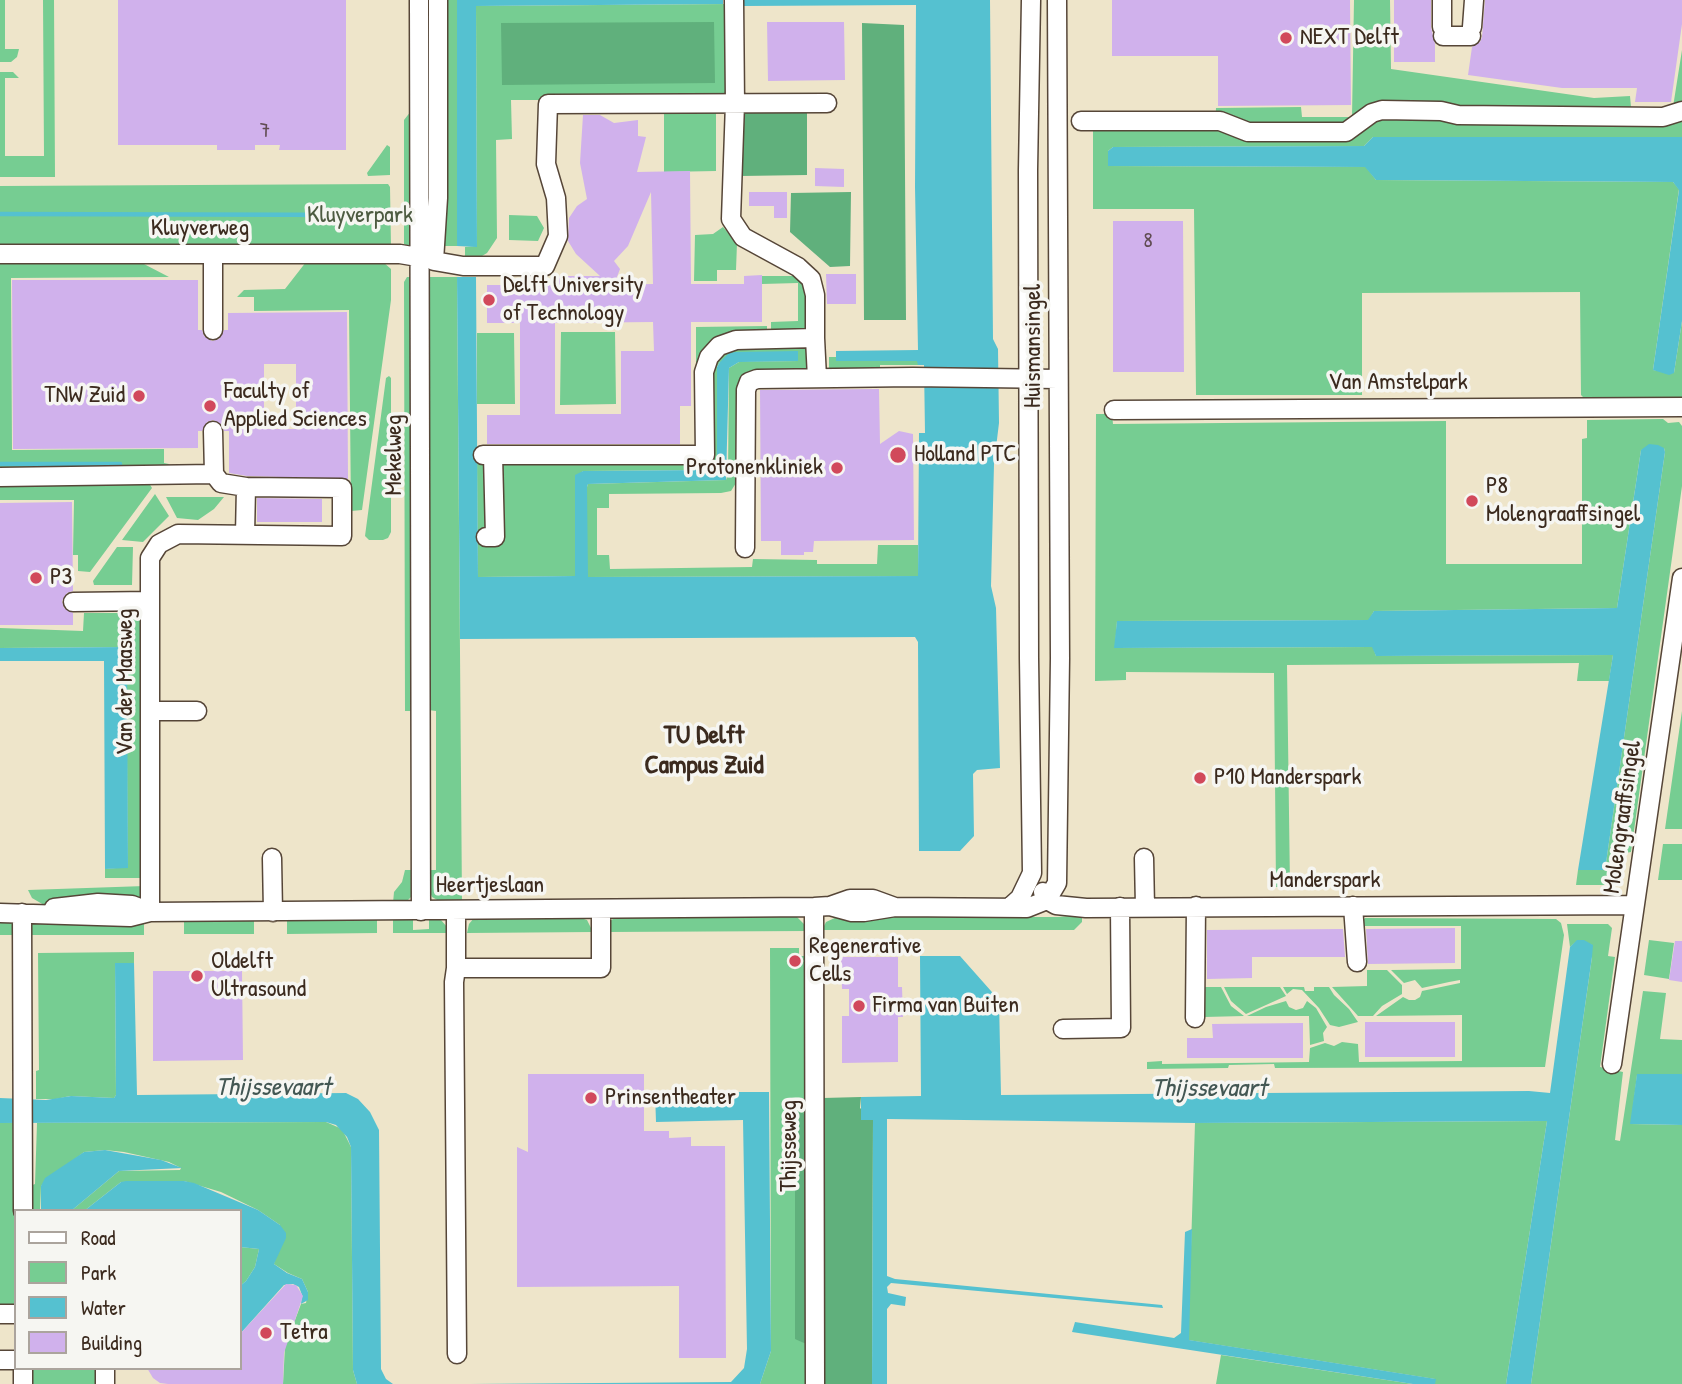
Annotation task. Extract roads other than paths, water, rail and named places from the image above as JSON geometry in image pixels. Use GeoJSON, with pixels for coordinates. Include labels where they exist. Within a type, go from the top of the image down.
{"type":"FeatureCollection","features":[{"type":"Feature","properties":{"kind":"street","name":"Mekelweg"},"geometry":{"type":"LineString","coordinates":[[419,0],[427,259],[421,911]]}},
{"type":"Feature","properties":{"kind":"street"},"geometry":{"type":"LineString","coordinates":[[427,259],[438,198],[438,0]]}},
{"type":"Feature","properties":{"kind":"street"},"geometry":{"type":"LineString","coordinates":[[734,0],[735,103],[731,219],[743,237],[798,267],[811,279],[816,295],[817,378]]}},
{"type":"Feature","properties":{"kind":"street","name":"Huismansingel"},"geometry":{"type":"LineString","coordinates":[[1031,0],[1028,170],[1032,873]]}},
{"type":"Feature","properties":{"kind":"street","name":"Huismansingel"},"geometry":{"type":"LineString","coordinates":[[1047,900],[1054,889],[1058,874],[1057,0]]}},
{"type":"Feature","properties":{"kind":"street"},"geometry":{"type":"LineString","coordinates":[[1442,0],[1443,32],[1472,32],[1474,0]]}},
{"type":"Feature","properties":{"kind":"street"},"geometry":{"type":"LineString","coordinates":[[735,103],[827,103]]}},
{"type":"Feature","properties":{"kind":"street","name":"Kluyverweg"},"geometry":{"type":"LineString","coordinates":[[0,254],[400,254],[463,266],[545,265],[558,236],[556,198],[547,164],[548,104],[735,103]]}},
{"type":"Feature","properties":{"kind":"street"},"geometry":{"type":"LineString","coordinates":[[1082,121],[1220,121],[1248,132],[1346,132],[1372,113],[1382,110],[1441,111],[1458,115],[1663,117],[1682,111]]}},
{"type":"Feature","properties":{"kind":"street"},"geometry":{"type":"LineString","coordinates":[[213,254],[213,330]]}},
{"type":"Feature","properties":{"kind":"street"},"geometry":{"type":"LineString","coordinates":[[486,537],[495,537],[488,455],[705,455],[704,372],[709,357],[719,346],[736,340],[815,338]]}},
{"type":"Feature","properties":{"kind":"street"},"geometry":{"type":"LineString","coordinates":[[745,548],[746,390],[749,382],[757,379],[913,377],[1058,379]]}},
{"type":"Feature","properties":{"kind":"street","name":"Van Amstelpark"},"geometry":{"type":"LineString","coordinates":[[1114,410],[1682,407]]}},
{"type":"Feature","properties":{"kind":"street"},"geometry":{"type":"LineString","coordinates":[[213,432],[214,474],[221,484],[246,486],[245,535]]}},
{"type":"Feature","properties":{"kind":"street"},"geometry":{"type":"LineString","coordinates":[[0,477],[214,474]]}},
{"type":"Feature","properties":{"kind":"street","name":"Van der Maasweg"},"geometry":{"type":"LineString","coordinates":[[150,912],[150,558],[159,544],[178,534],[342,536],[342,488],[246,486]]}},
{"type":"Feature","properties":{"kind":"street","name":"Molengraaffsingel"},"geometry":{"type":"LineString","coordinates":[[1612,1064],[1682,578]]}},
{"type":"Feature","properties":{"kind":"street"},"geometry":{"type":"LineString","coordinates":[[73,602],[150,601]]}},
{"type":"Feature","properties":{"kind":"street"},"geometry":{"type":"LineString","coordinates":[[150,711],[197,711]]}},
{"type":"Feature","properties":{"kind":"street"},"geometry":{"type":"LineString","coordinates":[[272,858],[273,912]]}},
{"type":"Feature","properties":{"kind":"street"},"geometry":{"type":"LineString","coordinates":[[1144,858],[1145,907]]}},
{"type":"Feature","properties":{"kind":"street"},"geometry":{"type":"LineString","coordinates":[[1032,873],[1047,900]]}},
{"type":"Feature","properties":{"kind":"street"},"geometry":{"type":"LineString","coordinates":[[1010,907],[1020,898],[1032,873]]}},
{"type":"Feature","properties":{"kind":"street","name":"Heertjeslaan"},"geometry":{"type":"LineString","coordinates":[[0,913],[130,917],[150,912],[822,906],[864,912],[895,907],[1027,908],[1047,900]]}},
{"type":"Feature","properties":{"kind":"street","name":"Manderspark"},"geometry":{"type":"LineString","coordinates":[[1047,900],[1056,905],[1076,907],[1635,905]]}},
{"type":"Feature","properties":{"kind":"street","name":"Thijsseweg"},"geometry":{"type":"LineString","coordinates":[[815,1384],[822,906]]}},
{"type":"Feature","properties":{"kind":"street"},"geometry":{"type":"LineString","coordinates":[[1195,1018],[1196,906]]}},
{"type":"Feature","properties":{"kind":"street"},"geometry":{"type":"LineString","coordinates":[[1353,906],[1357,962]]}},
{"type":"Feature","properties":{"kind":"street"},"geometry":{"type":"LineString","coordinates":[[1063,1029],[1121,1028],[1120,907]]}},
{"type":"Feature","properties":{"kind":"street"},"geometry":{"type":"LineString","coordinates":[[456,968],[601,968],[601,909]]}},
{"type":"Feature","properties":{"kind":"street"},"geometry":{"type":"LineString","coordinates":[[456,910],[456,968],[453,982],[457,1354]]}},
{"type":"Feature","properties":{"kind":"street"},"geometry":{"type":"LineString","coordinates":[[23,1209],[22,1082],[29,913]]}},
{"type":"Feature","properties":{"kind":"water"},"geometry":{"type":"Polygon","coordinates":[[[457,0],[723,0],[723,4],[476,6],[477,247],[457,246],[457,0]]]}},
{"type":"Feature","properties":{"kind":"water"},"geometry":{"type":"Polygon","coordinates":[[[743,0],[990,0],[993,339],[998,349],[999,423],[994,464],[991,586],[996,608],[1000,768],[977,770],[973,774],[974,836],[960,851],[919,851],[918,642],[915,637],[460,639],[457,277],[476,277],[478,577],[575,576],[575,475],[583,471],[703,470],[712,466],[717,458],[717,367],[720,362],[729,353],[736,352],[798,351],[798,361],[739,362],[729,368],[726,480],[588,484],[588,577],[918,576],[919,433],[925,433],[924,365],[918,365],[917,361],[836,361],[836,351],[918,350],[916,5],[744,6],[743,0]]]}},
{"type":"Feature","properties":{"kind":"water"},"geometry":{"type":"Polygon","coordinates":[[[1373,137],[1682,137],[1682,321],[1674,373],[1669,375],[1653,370],[1679,190],[1673,182],[1376,180],[1365,167],[1108,166],[1108,151],[1113,147],[1364,146],[1373,137]]]}},
{"type":"Feature","properties":{"kind":"water"},"geometry":{"type":"Polygon","coordinates":[[[1649,444],[1664,448],[1665,452],[1605,870],[1578,870],[1613,655],[1376,656],[1372,647],[1114,648],[1117,621],[1368,620],[1374,611],[1617,608],[1641,450],[1649,444]]]}},
{"type":"Feature","properties":{"kind":"water"},"geometry":{"type":"Polygon","coordinates":[[[127,647],[128,868],[105,869],[104,661],[0,661],[0,648],[127,647]]]}},
{"type":"Feature","properties":{"kind":"water"},"geometry":{"type":"Polygon","coordinates":[[[1577,940],[1593,945],[1592,957],[1531,1384],[1506,1384],[1547,1121],[1195,1123],[887,1119],[887,1276],[895,1279],[1162,1305],[1163,1308],[891,1283],[887,1287],[888,1293],[906,1297],[905,1306],[891,1304],[887,1309],[887,1384],[872,1384],[873,1120],[861,1120],[861,1097],[921,1096],[920,956],[960,956],[999,1000],[1001,1095],[1550,1093],[1570,947],[1577,940]]]}},
{"type":"Feature","properties":{"kind":"water"},"geometry":{"type":"Polygon","coordinates":[[[115,963],[134,963],[137,1095],[346,1093],[358,1099],[370,1112],[379,1130],[381,1369],[386,1379],[393,1384],[357,1384],[353,1370],[351,1147],[347,1137],[336,1125],[326,1122],[0,1123],[0,1098],[114,1098],[115,963]]]}},
{"type":"Feature","properties":{"kind":"water"},"geometry":{"type":"Polygon","coordinates":[[[1637,1074],[1682,1074],[1682,1125],[1630,1124],[1637,1074]]]}},
{"type":"Feature","properties":{"kind":"water"},"geometry":{"type":"Polygon","coordinates":[[[655,1092],[769,1092],[771,1351],[760,1384],[470,1384],[731,1382],[744,1368],[747,1349],[743,1120],[656,1122],[655,1092]]]}},
{"type":"Feature","properties":{"kind":"water"},"geometry":{"type":"Polygon","coordinates":[[[105,1150],[161,1160],[182,1168],[119,1171],[73,1209],[41,1209],[41,1186],[45,1178],[84,1152],[105,1150]]]}},
{"type":"Feature","properties":{"kind":"water"},"geometry":{"type":"Polygon","coordinates":[[[121,1182],[194,1183],[258,1210],[280,1225],[286,1233],[274,1264],[302,1279],[308,1292],[308,1300],[301,1304],[299,1287],[293,1284],[284,1285],[242,1332],[242,1284],[255,1267],[259,1249],[242,1247],[242,1209],[87,1209],[121,1182]]]}},
{"type":"Feature","properties":{"kind":"water"},"geometry":{"type":"Polygon","coordinates":[[[1192,1229],[1189,1340],[1436,1379],[1435,1384],[1413,1384],[1072,1332],[1075,1322],[1174,1338],[1181,1333],[1185,1232],[1192,1229]]]}},
{"type":"Feature","properties":{"kind":"waterway"},"geometry":{"type":"LineString","coordinates":[[0,214],[382,215]]}},
{"type":"Feature","properties":{"kind":"waterway"},"geometry":{"type":"LineString","coordinates":[[0,464],[120,464]]}},
{"type":"Feature","properties":{"kind":"place","name":"NEXT Delft"},"geometry":{"type":"Point","coordinates":[1286,38]}},
{"type":"Feature","properties":{"kind":"place","name":"Delft University of Technology"},"geometry":{"type":"Point","coordinates":[489,300]}},
{"type":"Feature","properties":{"kind":"place","name":"TNW Zuid"},"geometry":{"type":"Point","coordinates":[139,396]}},
{"type":"Feature","properties":{"kind":"place","name":"Faculty of Applied Sciences"},"geometry":{"type":"Point","coordinates":[210,406]}},
{"type":"Feature","properties":{"kind":"place","name":"Holland PTC"},"geometry":{"type":"Point","coordinates":[898,455]}},
{"type":"Feature","properties":{"kind":"place","name":"Protonenkliniek"},"geometry":{"type":"Point","coordinates":[837,468]}},
{"type":"Feature","properties":{"kind":"place","name":"P8 Molengraaffsingel"},"geometry":{"type":"Point","coordinates":[1472,501]}},
{"type":"Feature","properties":{"kind":"place","name":"P3"},"geometry":{"type":"Point","coordinates":[36,578]}},
{"type":"Feature","properties":{"kind":"place","name":"P10 Manderspark"},"geometry":{"type":"Point","coordinates":[1200,778]}},
{"type":"Feature","properties":{"kind":"place","name":"Regenerative Cells"},"geometry":{"type":"Point","coordinates":[795,961]}},
{"type":"Feature","properties":{"kind":"place","name":"Oldelft Ultrasound"},"geometry":{"type":"Point","coordinates":[197,976]}},
{"type":"Feature","properties":{"kind":"place","name":"Firma van Buiten"},"geometry":{"type":"Point","coordinates":[859,1006]}},
{"type":"Feature","properties":{"kind":"place","name":"Prinsentheater"},"geometry":{"type":"Point","coordinates":[591,1098]}},
{"type":"Feature","properties":{"kind":"place","name":"Tetra"},"geometry":{"type":"Point","coordinates":[266,1333]}},
{"type":"Feature","properties":{"kind":"district","name":"TU Delft Campus Zuid"},"geometry":{"type":"Point","coordinates":[704,751]}},
{"type":"Feature","properties":{"kind":"park label","name":"Kluyverpark"},"geometry":{"type":"Point","coordinates":[360,216]}},
{"type":"Feature","properties":{"kind":"water label","name":"Thijssevaart"},"geometry":{"type":"Point","coordinates":[273,1088]}},
{"type":"Feature","properties":{"kind":"water label","name":"Thijssevaart"},"geometry":{"type":"Point","coordinates":[1209,1089]}}]}
